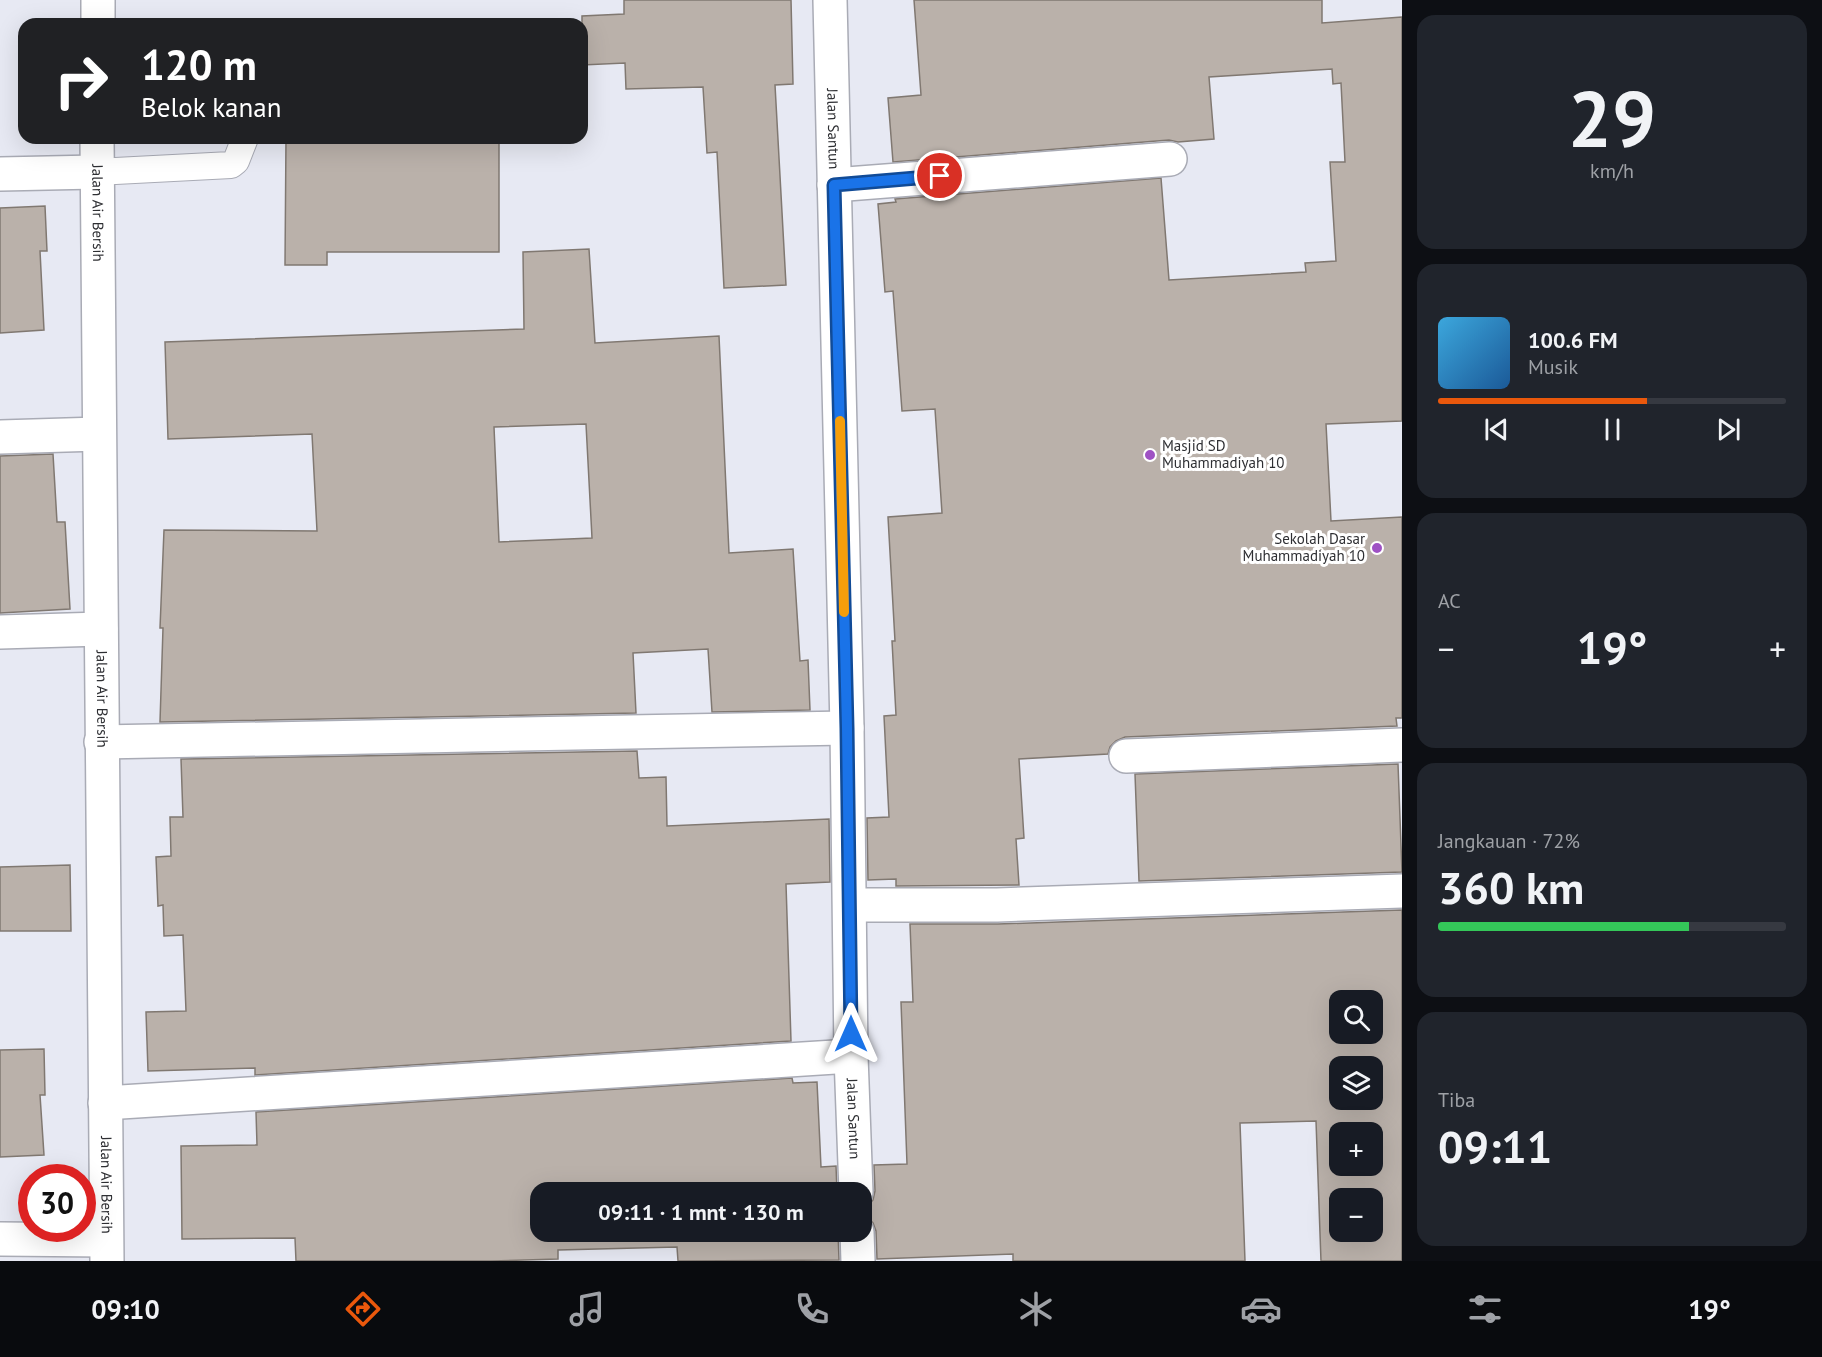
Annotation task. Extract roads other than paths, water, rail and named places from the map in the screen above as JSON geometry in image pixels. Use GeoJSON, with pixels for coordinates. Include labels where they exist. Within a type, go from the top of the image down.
{"type":"FeatureCollection","features":[{"type":"Feature","properties":{"kind":"street"},"geometry":{"type":"LineString","coordinates":[[98,0],[98,18]]}},
{"type":"Feature","properties":{"kind":"street","name":"Jalan Santun"},"geometry":{"type":"LineString","coordinates":[[830,0],[847,728],[851,1056],[856,1182]]}},
{"type":"Feature","properties":{"kind":"street","name":"Jalan Air Bersih"},"geometry":{"type":"LineString","coordinates":[[97,144],[107,1251]]}},
{"type":"Feature","properties":{"kind":"street"},"geometry":{"type":"LineString","coordinates":[[834,185],[1170,159]]}},
{"type":"Feature","properties":{"kind":"street"},"geometry":{"type":"LineString","coordinates":[[0,174],[96,172]]}},
{"type":"Feature","properties":{"kind":"street"},"geometry":{"type":"LineString","coordinates":[[0,437],[99,434]]}},
{"type":"Feature","properties":{"kind":"street"},"geometry":{"type":"LineString","coordinates":[[0,632],[101,629]]}},
{"type":"Feature","properties":{"kind":"street"},"geometry":{"type":"LineString","coordinates":[[101,742],[847,728]]}},
{"type":"Feature","properties":{"kind":"street"},"geometry":{"type":"LineString","coordinates":[[1126,756],[1402,745]]}},
{"type":"Feature","properties":{"kind":"street"},"geometry":{"type":"LineString","coordinates":[[850,905],[997,906],[1402,891]]}},
{"type":"Feature","properties":{"kind":"street"},"geometry":{"type":"LineString","coordinates":[[105,1103],[851,1056]]}},
{"type":"Feature","properties":{"kind":"street"},"geometry":{"type":"LineString","coordinates":[[0,1239],[107,1251]]}},
{"type":"Feature","properties":{"kind":"street"},"geometry":{"type":"LineString","coordinates":[[857,1242],[858,1261]]}},
{"type":"Feature","properties":{"kind":"lane"},"geometry":{"type":"LineString","coordinates":[[96,172],[231,165],[236,161],[243,144]]}},
{"type":"Feature","properties":{"kind":"place","name":"Masjid SD Muhammadiyah 10"},"geometry":{"type":"Point","coordinates":[1150,455]}},
{"type":"Feature","properties":{"kind":"place","name":"Sekolah Dasar Muhammadiyah 10"},"geometry":{"type":"Point","coordinates":[1377,548]}}]}
